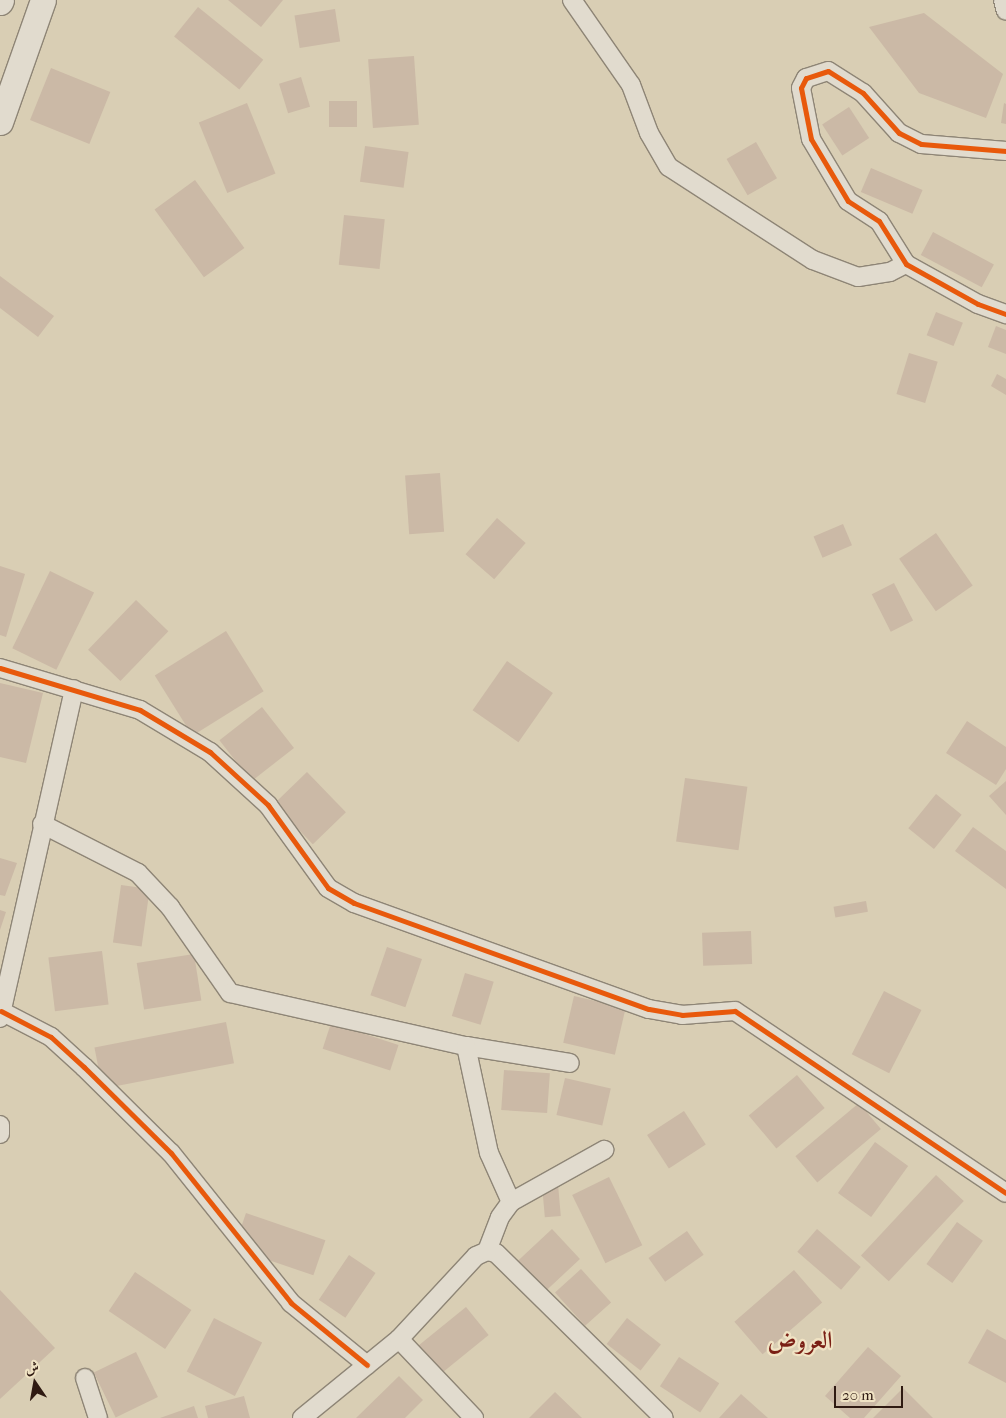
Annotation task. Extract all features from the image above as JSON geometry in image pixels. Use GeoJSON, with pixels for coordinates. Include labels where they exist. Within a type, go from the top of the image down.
{"type":"FeatureCollection","features":[{"type":"Feature","properties":{"kind":"main road"},"geometry":{"type":"LineString","coordinates":[[0,122],[43,0]]}},
{"type":"Feature","properties":{"kind":"street"},"geometry":{"type":"LineString","coordinates":[[572,0],[631,84],[649,133],[669,167],[813,260],[858,276],[890,272],[906,264]]}},
{"type":"Feature","properties":{"kind":"street"},"geometry":{"type":"LineString","coordinates":[[1003,0],[1006,11]]}},
{"type":"Feature","properties":{"kind":"street"},"geometry":{"type":"LineString","coordinates":[[1006,152],[921,144],[900,133],[863,93],[842,78],[828,71],[806,78],[801,101],[810,139],[828,172],[848,202],[879,221],[906,264],[978,304],[1006,314]]}},
{"type":"Feature","properties":{"kind":"street"},"geometry":{"type":"LineString","coordinates":[[0,668],[74,688],[140,710],[210,752],[268,805],[328,888],[354,903],[649,1010],[682,1015],[735,1011],[1006,1193]]}},
{"type":"Feature","properties":{"kind":"street"},"geometry":{"type":"LineString","coordinates":[[74,688],[42,824],[1,1014],[51,1037],[84,1067],[171,1153],[291,1303],[367,1365]]}},
{"type":"Feature","properties":{"kind":"street"},"geometry":{"type":"LineString","coordinates":[[42,824],[138,874],[170,907],[230,993],[466,1046],[570,1063]]}},
{"type":"Feature","properties":{"kind":"street"},"geometry":{"type":"LineString","coordinates":[[466,1046],[488,1153],[511,1202]]}},
{"type":"Feature","properties":{"kind":"street"},"geometry":{"type":"LineString","coordinates":[[0,1125],[0,1134]]}},
{"type":"Feature","properties":{"kind":"street"},"geometry":{"type":"LineString","coordinates":[[487,1251],[500,1217],[511,1202],[604,1150]]}},
{"type":"Feature","properties":{"kind":"street"},"geometry":{"type":"LineString","coordinates":[[302,1418],[399,1339],[476,1256],[487,1251],[496,1253],[664,1418]]}},
{"type":"Feature","properties":{"kind":"street"},"geometry":{"type":"LineString","coordinates":[[399,1339],[474,1418]]}},
{"type":"Feature","properties":{"kind":"street"},"geometry":{"type":"LineString","coordinates":[[85,1378],[98,1418]]}},
{"type":"Feature","properties":{"kind":"building"},"geometry":{"type":"Polygon","coordinates":[[[228,0],[283,0],[261,27],[228,0]]]}},
{"type":"Feature","properties":{"kind":"building"},"geometry":{"type":"Polygon","coordinates":[[[198,7],[263,60],[239,89],[174,37],[198,7]]]}},
{"type":"Feature","properties":{"kind":"building"},"geometry":{"type":"Polygon","coordinates":[[[335,9],[340,42],[300,48],[295,15],[335,9]]]}},
{"type":"Feature","properties":{"kind":"building"},"geometry":{"type":"Polygon","coordinates":[[[924,13],[1003,74],[986,118],[919,93],[869,27],[924,13]]]}},
{"type":"Feature","properties":{"kind":"building"},"geometry":{"type":"Polygon","coordinates":[[[414,56],[419,125],[373,128],[368,59],[414,56]]]}},
{"type":"Feature","properties":{"kind":"building"},"geometry":{"type":"Polygon","coordinates":[[[51,68],[110,92],[89,144],[30,120],[51,68]]]}},
{"type":"Feature","properties":{"kind":"building"},"geometry":{"type":"Polygon","coordinates":[[[301,77],[310,107],[288,113],[279,84],[301,77]]]}},
{"type":"Feature","properties":{"kind":"building"},"geometry":{"type":"Polygon","coordinates":[[[329,101],[357,101],[357,127],[329,127],[329,101]]]}},
{"type":"Feature","properties":{"kind":"building"},"geometry":{"type":"Polygon","coordinates":[[[247,103],[275,173],[227,193],[199,122],[247,103]]]}},
{"type":"Feature","properties":{"kind":"building"},"geometry":{"type":"Polygon","coordinates":[[[1004,103],[1006,104],[1006,124],[1001,123],[1004,103]]]}},
{"type":"Feature","properties":{"kind":"building"},"geometry":{"type":"Polygon","coordinates":[[[849,107],[869,138],[842,155],[822,124],[849,107]]]}},
{"type":"Feature","properties":{"kind":"building"},"geometry":{"type":"Polygon","coordinates":[[[756,142],[777,178],[748,195],[727,159],[756,142]]]}},
{"type":"Feature","properties":{"kind":"building"},"geometry":{"type":"Polygon","coordinates":[[[365,146],[409,152],[404,188],[360,182],[365,146]]]}},
{"type":"Feature","properties":{"kind":"building"},"geometry":{"type":"Polygon","coordinates":[[[871,168],[923,190],[912,214],[861,192],[871,168]]]}},
{"type":"Feature","properties":{"kind":"building"},"geometry":{"type":"Polygon","coordinates":[[[195,180],[244,248],[204,277],[155,209],[195,180]]]}},
{"type":"Feature","properties":{"kind":"building"},"geometry":{"type":"Polygon","coordinates":[[[344,215],[385,219],[380,269],[339,265],[344,215]]]}},
{"type":"Feature","properties":{"kind":"building"},"geometry":{"type":"Polygon","coordinates":[[[933,232],[994,264],[982,287],[921,255],[933,232]]]}},
{"type":"Feature","properties":{"kind":"building"},"geometry":{"type":"Polygon","coordinates":[[[0,276],[54,316],[38,337],[0,308],[0,276]]]}},
{"type":"Feature","properties":{"kind":"building"},"geometry":{"type":"Polygon","coordinates":[[[936,312],[963,323],[954,346],[927,335],[936,312]]]}},
{"type":"Feature","properties":{"kind":"building"},"geometry":{"type":"Polygon","coordinates":[[[996,326],[1006,330],[1006,354],[988,347],[996,326]]]}},
{"type":"Feature","properties":{"kind":"building"},"geometry":{"type":"Polygon","coordinates":[[[909,353],[938,362],[925,403],[896,394],[909,353]]]}},
{"type":"Feature","properties":{"kind":"building"},"geometry":{"type":"Polygon","coordinates":[[[997,374],[1006,379],[1006,395],[991,386],[997,374]]]}},
{"type":"Feature","properties":{"kind":"building"},"geometry":{"type":"Polygon","coordinates":[[[440,473],[444,532],[409,534],[405,475],[440,473]]]}},
{"type":"Feature","properties":{"kind":"building"},"geometry":{"type":"Polygon","coordinates":[[[497,518],[526,543],[494,579],[466,554],[497,518]]]}},
{"type":"Feature","properties":{"kind":"building"},"geometry":{"type":"Polygon","coordinates":[[[843,524],[852,545],[823,558],[814,537],[843,524]]]}},
{"type":"Feature","properties":{"kind":"building"},"geometry":{"type":"Polygon","coordinates":[[[936,533],[973,585],[936,611],[899,559],[936,533]]]}},
{"type":"Feature","properties":{"kind":"building"},"geometry":{"type":"Polygon","coordinates":[[[0,566],[25,574],[6,637],[0,635],[0,566]]]}},
{"type":"Feature","properties":{"kind":"building"},"geometry":{"type":"Polygon","coordinates":[[[50,571],[94,592],[56,670],[12,648],[50,571]]]}},
{"type":"Feature","properties":{"kind":"building"},"geometry":{"type":"Polygon","coordinates":[[[894,583],[913,620],[891,632],[872,594],[894,583]]]}},
{"type":"Feature","properties":{"kind":"building"},"geometry":{"type":"Polygon","coordinates":[[[136,600],[168,631],[120,681],[88,650],[136,600]]]}},
{"type":"Feature","properties":{"kind":"building"},"geometry":{"type":"Polygon","coordinates":[[[226,631],[264,691],[192,736],[155,676],[226,631]]]}},
{"type":"Feature","properties":{"kind":"building"},"geometry":{"type":"Polygon","coordinates":[[[507,661],[553,693],[518,742],[473,710],[507,661]]]}},
{"type":"Feature","properties":{"kind":"building"},"geometry":{"type":"Polygon","coordinates":[[[0,683],[43,693],[26,763],[0,757],[0,683]]]}},
{"type":"Feature","properties":{"kind":"building"},"geometry":{"type":"Polygon","coordinates":[[[262,707],[294,748],[251,781],[219,740],[262,707]]]}},
{"type":"Feature","properties":{"kind":"building"},"geometry":{"type":"Polygon","coordinates":[[[967,721],[1006,747],[1006,769],[996,785],[946,753],[967,721]]]}},
{"type":"Feature","properties":{"kind":"building"},"geometry":{"type":"Polygon","coordinates":[[[307,772],[346,812],[313,844],[274,804],[307,772]]]}},
{"type":"Feature","properties":{"kind":"building"},"geometry":{"type":"Polygon","coordinates":[[[685,778],[747,787],[738,850],[676,841],[685,778]]]}},
{"type":"Feature","properties":{"kind":"building"},"geometry":{"type":"Polygon","coordinates":[[[1006,781],[1006,815],[989,796],[1006,781]]]}},
{"type":"Feature","properties":{"kind":"building"},"geometry":{"type":"Polygon","coordinates":[[[936,794],[962,815],[934,849],[908,828],[936,794]]]}},
{"type":"Feature","properties":{"kind":"building"},"geometry":{"type":"Polygon","coordinates":[[[973,827],[1006,851],[1006,889],[955,851],[973,827]]]}},
{"type":"Feature","properties":{"kind":"building"},"geometry":{"type":"Polygon","coordinates":[[[0,858],[17,863],[5,896],[0,895],[0,858]]]}},
{"type":"Feature","properties":{"kind":"building"},"geometry":{"type":"Polygon","coordinates":[[[121,885],[150,889],[142,946],[113,942],[121,885]]]}},
{"type":"Feature","properties":{"kind":"building"},"geometry":{"type":"Polygon","coordinates":[[[866,901],[868,912],[835,918],[834,907],[866,901]]]}},
{"type":"Feature","properties":{"kind":"building"},"geometry":{"type":"Polygon","coordinates":[[[0,910],[6,912],[0,930],[0,910]]]}},
{"type":"Feature","properties":{"kind":"building"},"geometry":{"type":"Polygon","coordinates":[[[751,931],[752,964],[703,966],[702,933],[751,931]]]}},
{"type":"Feature","properties":{"kind":"building"},"geometry":{"type":"Polygon","coordinates":[[[387,947],[422,959],[405,1007],[370,995],[387,947]]]}},
{"type":"Feature","properties":{"kind":"building"},"geometry":{"type":"Polygon","coordinates":[[[102,951],[109,1005],[55,1011],[48,958],[102,951]]]}},
{"type":"Feature","properties":{"kind":"building"},"geometry":{"type":"Polygon","coordinates":[[[194,954],[201,1000],[144,1009],[137,963],[194,954]]]}},
{"type":"Feature","properties":{"kind":"building"},"geometry":{"type":"Polygon","coordinates":[[[465,973],[494,982],[481,1025],[452,1016],[465,973]]]}},
{"type":"Feature","properties":{"kind":"building"},"geometry":{"type":"Polygon","coordinates":[[[884,991],[921,1010],[889,1073],[852,1054],[884,991]]]}},
{"type":"Feature","properties":{"kind":"building"},"geometry":{"type":"Polygon","coordinates":[[[574,996],[626,1008],[615,1055],[563,1043],[574,996]]]}},
{"type":"Feature","properties":{"kind":"building"},"geometry":{"type":"Polygon","coordinates":[[[226,1022],[234,1063],[102,1089],[94,1048],[226,1022]]]}},
{"type":"Feature","properties":{"kind":"building"},"geometry":{"type":"Polygon","coordinates":[[[331,1023],[399,1045],[390,1071],[323,1049],[331,1023]]]}},
{"type":"Feature","properties":{"kind":"building"},"geometry":{"type":"Polygon","coordinates":[[[504,1070],[550,1073],[547,1113],[501,1110],[504,1070]]]}},
{"type":"Feature","properties":{"kind":"building"},"geometry":{"type":"Polygon","coordinates":[[[797,1075],[825,1108],[776,1148],[749,1115],[797,1075]]]}},
{"type":"Feature","properties":{"kind":"building"},"geometry":{"type":"Polygon","coordinates":[[[565,1078],[611,1089],[602,1126],[556,1115],[565,1078]]]}},
{"type":"Feature","properties":{"kind":"building"},"geometry":{"type":"Polygon","coordinates":[[[859,1103],[881,1129],[817,1182],[795,1156],[859,1103]]]}},
{"type":"Feature","properties":{"kind":"building"},"geometry":{"type":"Polygon","coordinates":[[[684,1111],[706,1145],[669,1169],[647,1135],[684,1111]]]}},
{"type":"Feature","properties":{"kind":"building"},"geometry":{"type":"Polygon","coordinates":[[[875,1142],[908,1166],[871,1217],[838,1193],[875,1142]]]}},
{"type":"Feature","properties":{"kind":"building"},"geometry":{"type":"Polygon","coordinates":[[[936,1175],[964,1201],[889,1281],[861,1255],[936,1175]]]}},
{"type":"Feature","properties":{"kind":"building"},"geometry":{"type":"Polygon","coordinates":[[[609,1177],[642,1245],[605,1263],[572,1195],[609,1177]]]}},
{"type":"Feature","properties":{"kind":"building"},"geometry":{"type":"Polygon","coordinates":[[[558,1184],[561,1216],[545,1217],[542,1185],[558,1184]]]}},
{"type":"Feature","properties":{"kind":"building"},"geometry":{"type":"Polygon","coordinates":[[[246,1213],[325,1240],[313,1275],[234,1248],[246,1213]]]}},
{"type":"Feature","properties":{"kind":"building"},"geometry":{"type":"Polygon","coordinates":[[[957,1222],[983,1241],[952,1283],[926,1264],[957,1222]]]}},
{"type":"Feature","properties":{"kind":"building"},"geometry":{"type":"Polygon","coordinates":[[[552,1229],[580,1259],[545,1292],[517,1262],[552,1229]]]}},
{"type":"Feature","properties":{"kind":"building"},"geometry":{"type":"Polygon","coordinates":[[[817,1229],[861,1267],[841,1290],[797,1252],[817,1229]]]}},
{"type":"Feature","properties":{"kind":"building"},"geometry":{"type":"Polygon","coordinates":[[[687,1231],[704,1255],[665,1282],[648,1258],[687,1231]]]}},
{"type":"Feature","properties":{"kind":"building"},"geometry":{"type":"Polygon","coordinates":[[[349,1255],[376,1273],[345,1318],[319,1300],[349,1255]]]}},
{"type":"Feature","properties":{"kind":"building"},"geometry":{"type":"Polygon","coordinates":[[[581,1269],[611,1302],[585,1326],[555,1292],[581,1269]]]}},
{"type":"Feature","properties":{"kind":"building"},"geometry":{"type":"Polygon","coordinates":[[[794,1270],[822,1302],[763,1354],[734,1322],[794,1270]]]}},
{"type":"Feature","properties":{"kind":"building"},"geometry":{"type":"Polygon","coordinates":[[[135,1272],[191,1310],[165,1349],[109,1311],[135,1272]]]}},
{"type":"Feature","properties":{"kind":"building"},"geometry":{"type":"Polygon","coordinates":[[[0,1290],[55,1348],[0,1399],[0,1290]]]}},
{"type":"Feature","properties":{"kind":"building"},"geometry":{"type":"Polygon","coordinates":[[[466,1307],[489,1335],[438,1376],[415,1348],[466,1307]]]}},
{"type":"Feature","properties":{"kind":"building"},"geometry":{"type":"Polygon","coordinates":[[[214,1318],[262,1343],[235,1396],[187,1371],[214,1318]]]}},
{"type":"Feature","properties":{"kind":"building"},"geometry":{"type":"Polygon","coordinates":[[[627,1318],[661,1344],[641,1370],[607,1344],[627,1318]]]}},
{"type":"Feature","properties":{"kind":"building"},"geometry":{"type":"Polygon","coordinates":[[[987,1329],[1006,1340],[1006,1383],[968,1363],[987,1329]]]}},
{"type":"Feature","properties":{"kind":"building"},"geometry":{"type":"Polygon","coordinates":[[[868,1347],[901,1376],[864,1418],[850,1418],[825,1396],[868,1347]]]}},
{"type":"Feature","properties":{"kind":"building"},"geometry":{"type":"Polygon","coordinates":[[[136,1352],[158,1397],[116,1418],[94,1373],[136,1352]]]}},
{"type":"Feature","properties":{"kind":"building"},"geometry":{"type":"Polygon","coordinates":[[[679,1357],[719,1383],[700,1412],[660,1386],[679,1357]]]}},
{"type":"Feature","properties":{"kind":"building"},"geometry":{"type":"Polygon","coordinates":[[[399,1376],[423,1400],[405,1418],[356,1418],[399,1376]]]}},
{"type":"Feature","properties":{"kind":"building"},"geometry":{"type":"Polygon","coordinates":[[[903,1388],[933,1418],[873,1418],[903,1388]]]}},
{"type":"Feature","properties":{"kind":"building"},"geometry":{"type":"Polygon","coordinates":[[[555,1392],[582,1418],[529,1418],[555,1392]]]}},
{"type":"Feature","properties":{"kind":"building"},"geometry":{"type":"Polygon","coordinates":[[[741,1394],[768,1418],[719,1418],[741,1394]]]}},
{"type":"Feature","properties":{"kind":"building"},"geometry":{"type":"Polygon","coordinates":[[[244,1396],[250,1418],[208,1418],[205,1406],[244,1396]]]}},
{"type":"Feature","properties":{"kind":"building"},"geometry":{"type":"Polygon","coordinates":[[[194,1406],[198,1418],[160,1418],[194,1406]]]}},
{"type":"Feature","properties":{"kind":"cycle path"},"geometry":{"type":"LineString","coordinates":[[1006,151],[921,144],[899,133],[863,93],[828,71],[806,78],[801,88],[811,139],[848,201],[879,221],[906,264],[978,304],[1006,314]]}},
{"type":"Feature","properties":{"kind":"cycle path"},"geometry":{"type":"LineString","coordinates":[[0,668],[140,710],[210,752],[268,805],[328,888],[354,903],[649,1009],[682,1015],[735,1011],[1006,1193]]}},
{"type":"Feature","properties":{"kind":"cycle path"},"geometry":{"type":"LineString","coordinates":[[1,1011],[51,1037],[84,1067],[171,1153],[291,1303],[367,1365]]}},
{"type":"Feature","properties":{"kind":"district","name":"العروض"},"geometry":{"type":"Point","coordinates":[800,1341]}}]}
